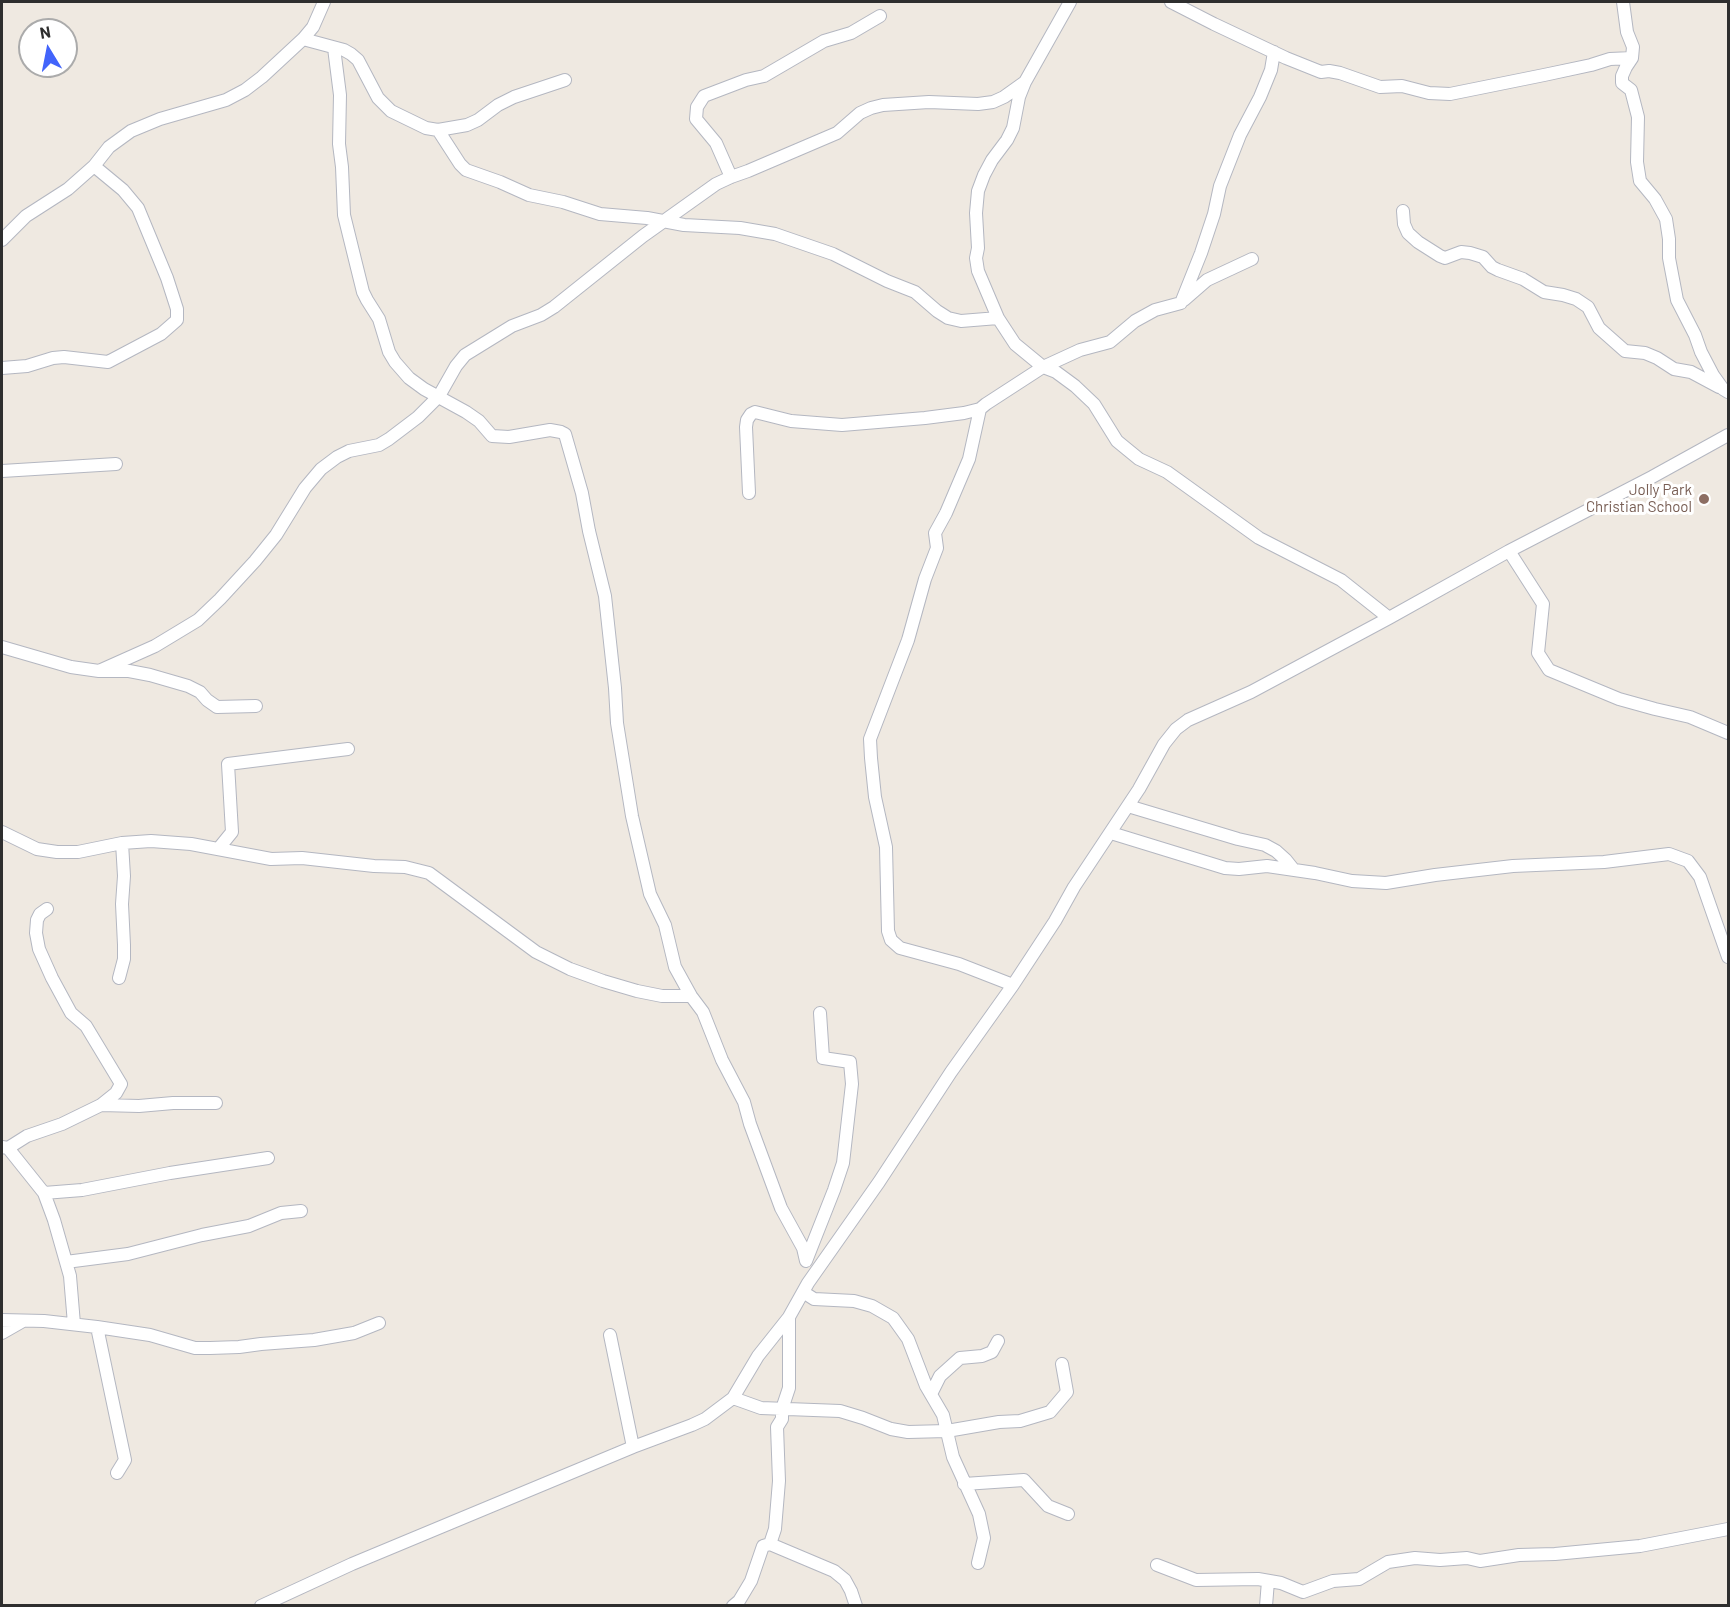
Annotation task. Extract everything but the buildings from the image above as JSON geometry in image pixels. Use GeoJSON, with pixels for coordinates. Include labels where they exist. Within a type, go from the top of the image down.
{"type":"FeatureCollection","features":[{"type":"Feature","properties":{"kind":"street"},"geometry":{"type":"LineString","coordinates":[[2,240],[26,216],[68,189],[94,166],[109,147],[131,131],[160,119],[226,100],[245,90],[303,39],[313,27],[324,2]]}},
{"type":"Feature","properties":{"kind":"street"},"geometry":{"type":"LineString","coordinates":[[1070,2],[1025,82],[1019,97],[1013,128],[992,160],[978,191],[976,213],[978,271],[998,318],[1015,344],[1043,368],[1056,372],[1075,386],[1094,404],[1117,441],[1139,459],[1167,472],[1259,538],[1341,580],[1389,618]]}},
{"type":"Feature","properties":{"kind":"street"},"geometry":{"type":"LineString","coordinates":[[1171,2],[1321,72],[1340,73],[1380,87],[1402,86],[1429,93],[1450,93],[1544,75],[1610,59],[1632,58]]}},
{"type":"Feature","properties":{"kind":"street"},"geometry":{"type":"LineString","coordinates":[[1623,2],[1627,32],[1634,47],[1632,58],[1622,76],[1622,83],[1631,90],[1638,117],[1637,162],[1640,181],[1655,199],[1666,219],[1669,258],[1677,300],[1701,352],[1726,390]]}},
{"type":"Feature","properties":{"kind":"street"},"geometry":{"type":"LineString","coordinates":[[731,177],[716,143],[696,119],[697,107],[704,96],[746,80],[764,76],[824,41],[851,33],[880,15]]}},
{"type":"Feature","properties":{"kind":"street"},"geometry":{"type":"LineString","coordinates":[[303,39],[344,50],[358,60],[378,98],[391,111],[426,128],[438,130],[467,125],[514,97],[565,80]]}},
{"type":"Feature","properties":{"kind":"street"},"geometry":{"type":"LineString","coordinates":[[334,48],[340,95],[339,144],[344,215],[366,300],[379,319],[389,352],[409,378],[473,416],[492,436],[509,437],[550,430],[565,434],[582,493],[605,596],[617,723],[632,816],[650,894],[664,925],[675,967],[703,1012],[722,1060],[744,1101],[750,1124],[781,1208],[803,1248],[806,1261],[806,1287],[814,1299],[854,1301],[872,1306],[893,1318],[908,1339],[926,1386],[944,1415],[952,1457],[979,1514],[984,1538],[978,1563]]}},
{"type":"Feature","properties":{"kind":"street"},"geometry":{"type":"LineString","coordinates":[[1181,303],[1214,214],[1220,186],[1240,135],[1271,70],[1274,52]]}},
{"type":"Feature","properties":{"kind":"street"},"geometry":{"type":"LineString","coordinates":[[99,670],[155,646],[198,620],[255,561],[276,535],[304,488],[321,469],[349,451],[379,445],[389,439],[418,417],[439,396],[465,355],[512,326],[555,307],[643,236],[693,200],[731,177],[837,133],[860,113],[871,108],[929,102],[978,104],[993,102],[1025,82]]}},
{"type":"Feature","properties":{"kind":"street"},"geometry":{"type":"LineString","coordinates":[[438,130],[466,170],[529,195],[600,214],[647,218],[684,225],[740,228],[775,234],[833,254],[915,292],[948,318],[961,321],[998,318]]}},
{"type":"Feature","properties":{"kind":"street"},"geometry":{"type":"LineString","coordinates":[[2,368],[27,366],[64,357],[108,362],[161,334],[177,320],[177,309],[167,278],[138,208],[123,190],[94,166]]}},
{"type":"Feature","properties":{"kind":"street"},"geometry":{"type":"LineString","coordinates":[[1403,211],[1404,224],[1408,233],[1440,256],[1445,258],[1461,252],[1483,257],[1498,270],[1523,279],[1544,292],[1576,299],[1588,307],[1599,328],[1625,351],[1645,353],[1674,369],[1691,372],[1726,390]]}},
{"type":"Feature","properties":{"kind":"street"},"geometry":{"type":"LineString","coordinates":[[749,493],[746,427],[747,420],[755,412],[791,421],[842,425],[925,418],[980,409],[1043,368],[1080,350],[1110,342],[1135,321],[1155,310],[1181,303],[1207,280],[1252,259]]}},
{"type":"Feature","properties":{"kind":"street"},"geometry":{"type":"LineString","coordinates":[[980,409],[969,459],[935,533],[937,548],[925,579],[908,640],[870,739],[871,758],[875,797],[886,847],[888,931],[891,940],[900,948],[959,964],[1013,985]]}},
{"type":"Feature","properties":{"kind":"street"},"geometry":{"type":"LineString","coordinates":[[261,1605],[352,1563],[633,1447],[670,1435],[705,1419],[733,1398],[758,1356],[789,1317],[806,1287],[879,1182],[951,1072],[1013,985],[1128,806],[1164,744],[1176,729],[1188,720],[1251,692],[1509,550],[1652,477],[1728,435]]}},
{"type":"Feature","properties":{"kind":"street"},"geometry":{"type":"LineString","coordinates":[[2,471],[116,464]]}},
{"type":"Feature","properties":{"kind":"street"},"geometry":{"type":"LineString","coordinates":[[1509,550],[1543,604],[1538,653],[1549,670],[1619,699],[1690,717],[1728,733]]}},
{"type":"Feature","properties":{"kind":"street"},"geometry":{"type":"LineString","coordinates":[[2,647],[71,667],[129,671],[150,675],[188,686],[200,692],[217,707],[256,706]]}},
{"type":"Feature","properties":{"kind":"street"},"geometry":{"type":"LineString","coordinates":[[219,848],[232,832],[228,764],[348,749]]}},
{"type":"Feature","properties":{"kind":"street"},"geometry":{"type":"LineString","coordinates":[[1128,806],[1265,845],[1276,851],[1294,870]]}},
{"type":"Feature","properties":{"kind":"street"},"geometry":{"type":"LineString","coordinates":[[2,832],[37,849],[57,852],[78,852],[122,843],[151,841],[219,848],[229,852],[271,859],[302,858],[405,867],[429,873],[536,952],[570,969],[637,991],[662,996],[691,996]]}},
{"type":"Feature","properties":{"kind":"street"},"geometry":{"type":"LineString","coordinates":[[1111,833],[1225,868],[1267,866],[1352,881],[1386,883],[1513,866],[1604,862],[1669,854],[1688,861],[1700,877],[1728,957]]}},
{"type":"Feature","properties":{"kind":"street"},"geometry":{"type":"LineString","coordinates":[[119,978],[124,959],[122,843]]}},
{"type":"Feature","properties":{"kind":"street"},"geometry":{"type":"LineString","coordinates":[[47,909],[40,914],[37,920],[36,933],[39,949],[71,1013],[86,1026],[121,1084],[116,1093],[101,1105],[62,1124],[27,1136],[5,1148],[44,1193],[70,1276],[74,1324]]}},
{"type":"Feature","properties":{"kind":"street"},"geometry":{"type":"LineString","coordinates":[[806,1261],[843,1163],[852,1084],[850,1062],[823,1058],[820,1013]]}},
{"type":"Feature","properties":{"kind":"street"},"geometry":{"type":"LineString","coordinates":[[101,1105],[216,1103]]}},
{"type":"Feature","properties":{"kind":"street"},"geometry":{"type":"LineString","coordinates":[[44,1193],[82,1190],[170,1173],[268,1158]]}},
{"type":"Feature","properties":{"kind":"street"},"geometry":{"type":"LineString","coordinates":[[66,1262],[128,1254],[202,1235],[249,1226],[282,1212],[301,1211]]}},
{"type":"Feature","properties":{"kind":"street"},"geometry":{"type":"LineString","coordinates":[[770,1544],[778,1513],[777,1427],[782,1419],[782,1409],[789,1388],[789,1317]]}},
{"type":"Feature","properties":{"kind":"street"},"geometry":{"type":"LineString","coordinates":[[2,1320],[97,1327],[150,1335],[195,1348],[239,1347],[314,1340],[354,1333],[379,1323]]}},
{"type":"Feature","properties":{"kind":"street"},"geometry":{"type":"LineString","coordinates":[[2,1333],[24,1320]]}},
{"type":"Feature","properties":{"kind":"street"},"geometry":{"type":"LineString","coordinates":[[97,1327],[125,1460],[117,1473]]}},
{"type":"Feature","properties":{"kind":"street"},"geometry":{"type":"LineString","coordinates":[[610,1335],[633,1447]]}},
{"type":"Feature","properties":{"kind":"street"},"geometry":{"type":"LineString","coordinates":[[931,1394],[940,1376],[960,1358],[982,1356],[992,1352],[998,1341]]}},
{"type":"Feature","properties":{"kind":"street"},"geometry":{"type":"LineString","coordinates":[[733,1398],[761,1408],[840,1411],[878,1425],[908,1432],[947,1431],[999,1422],[1020,1421],[1050,1412],[1067,1392],[1062,1364]]}},
{"type":"Feature","properties":{"kind":"street"},"geometry":{"type":"LineString","coordinates":[[761,1408],[777,1427]]}},
{"type":"Feature","properties":{"kind":"street"},"geometry":{"type":"LineString","coordinates":[[964,1484],[1024,1480],[1048,1506],[1068,1514]]}},
{"type":"Feature","properties":{"kind":"street"},"geometry":{"type":"LineString","coordinates":[[1157,1565],[1196,1580],[1258,1579],[1281,1583],[1303,1592],[1333,1581],[1359,1579],[1388,1562],[1415,1558],[1440,1560],[1467,1558],[1480,1561],[1518,1555],[1640,1546],[1728,1529]]}},
{"type":"Feature","properties":{"kind":"street"},"geometry":{"type":"LineString","coordinates":[[733,1605],[739,1601],[751,1581],[763,1546],[770,1544],[834,1571],[845,1580],[856,1605]]}},
{"type":"Feature","properties":{"kind":"street"},"geometry":{"type":"LineString","coordinates":[[1266,1605],[1268,1581]]}},
{"type":"Feature","properties":{"kind":"place","name":"Jolly Park Christian School"},"geometry":{"type":"Point","coordinates":[1704,499]}}]}
